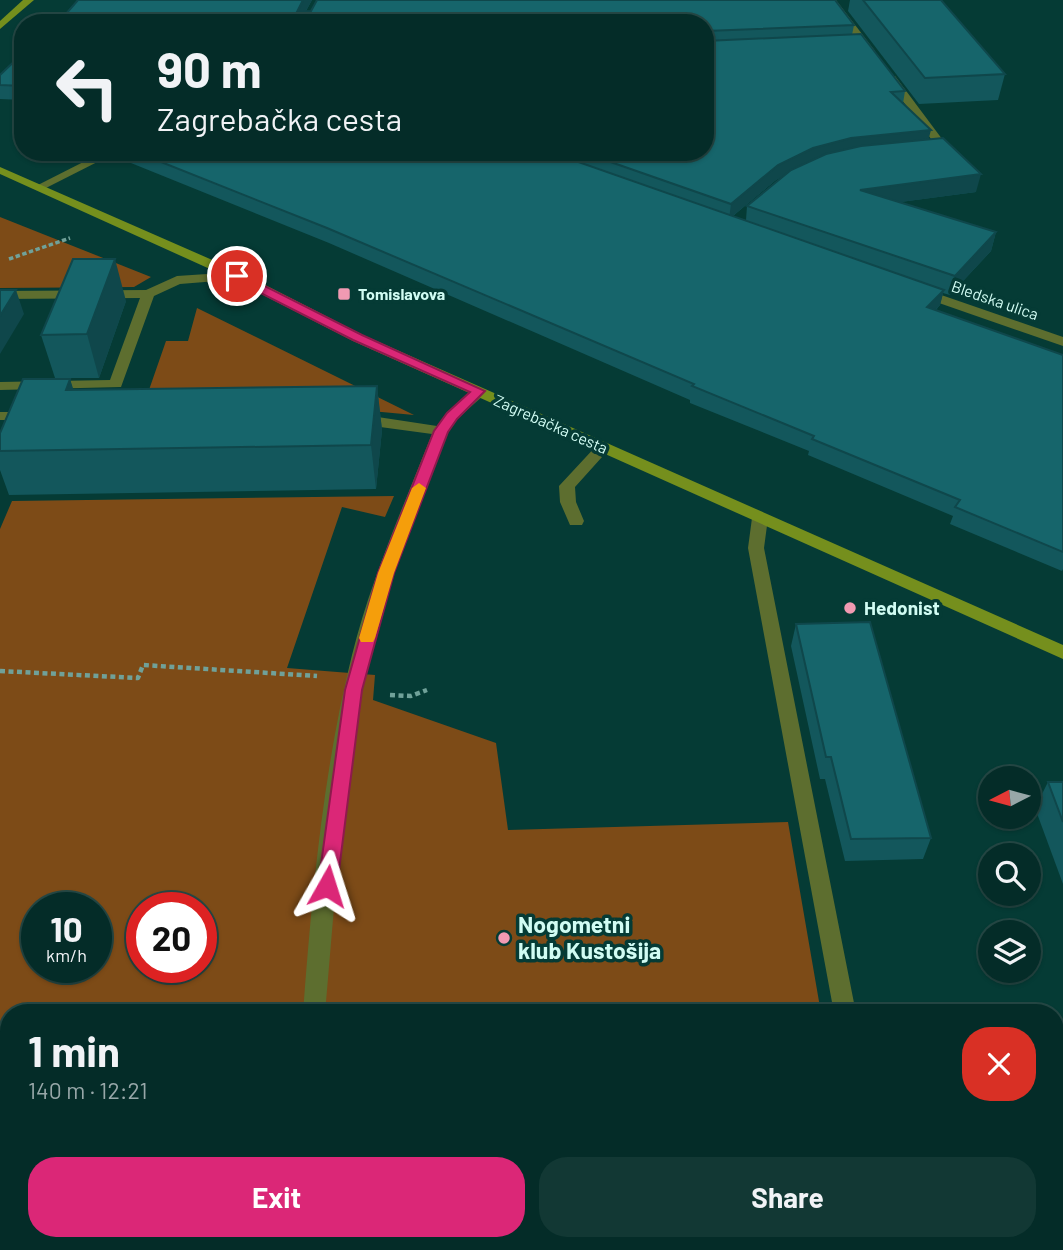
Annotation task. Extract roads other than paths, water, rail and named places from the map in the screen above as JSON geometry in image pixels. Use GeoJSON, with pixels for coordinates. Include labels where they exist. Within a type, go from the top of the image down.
{"type":"FeatureCollection","features":[{"type":"Feature","properties":{"kind":"street"},"geometry":{"type":"LineString","coordinates":[[0,26],[29,0]]}},
{"type":"Feature","properties":{"kind":"street"},"geometry":{"type":"LineString","coordinates":[[831,0],[879,63]]}},
{"type":"Feature","properties":{"kind":"street"},"geometry":{"type":"LineString","coordinates":[[847,43],[863,42]]}},
{"type":"Feature","properties":{"kind":"street"},"geometry":{"type":"LineString","coordinates":[[887,74],[937,150]]}},
{"type":"Feature","properties":{"kind":"street"},"geometry":{"type":"LineString","coordinates":[[38,188],[94,161]]}},
{"type":"Feature","properties":{"kind":"street","name":"Zagrebačka cesta"},"geometry":{"type":"LineString","coordinates":[[0,170],[237,276],[358,338],[1063,652]]}},
{"type":"Feature","properties":{"kind":"street"},"geometry":{"type":"LineString","coordinates":[[0,295],[148,294],[177,280],[237,276]]}},
{"type":"Feature","properties":{"kind":"street","name":"Bledska ulica"},"geometry":{"type":"LineString","coordinates":[[910,288],[1063,342]]}},
{"type":"Feature","properties":{"kind":"street"},"geometry":{"type":"LineString","coordinates":[[1,388],[116,384],[148,294]]}},
{"type":"Feature","properties":{"kind":"street"},"geometry":{"type":"LineString","coordinates":[[315,1004],[335,809],[356,679],[386,573],[441,431],[452,416],[479,391]]}},
{"type":"Feature","properties":{"kind":"street"},"geometry":{"type":"LineString","coordinates":[[0,416],[40,416]]}},
{"type":"Feature","properties":{"kind":"street"},"geometry":{"type":"LineString","coordinates":[[343,418],[441,431]]}},
{"type":"Feature","properties":{"kind":"street"},"geometry":{"type":"LineString","coordinates":[[576,521],[568,502],[567,486],[603,447]]}},
{"type":"Feature","properties":{"kind":"street"},"geometry":{"type":"LineString","coordinates":[[760,518],[756,548],[843,1004]]}},
{"type":"Feature","properties":{"kind":"place","name":"Tomislavova"},"geometry":{"type":"Point","coordinates":[344,294]}},
{"type":"Feature","properties":{"kind":"place","name":"Hedonist"},"geometry":{"type":"Point","coordinates":[850,608]}},
{"type":"Feature","properties":{"kind":"place","name":"Nogometni klub Kustošija"},"geometry":{"type":"Point","coordinates":[504,938]}}]}
